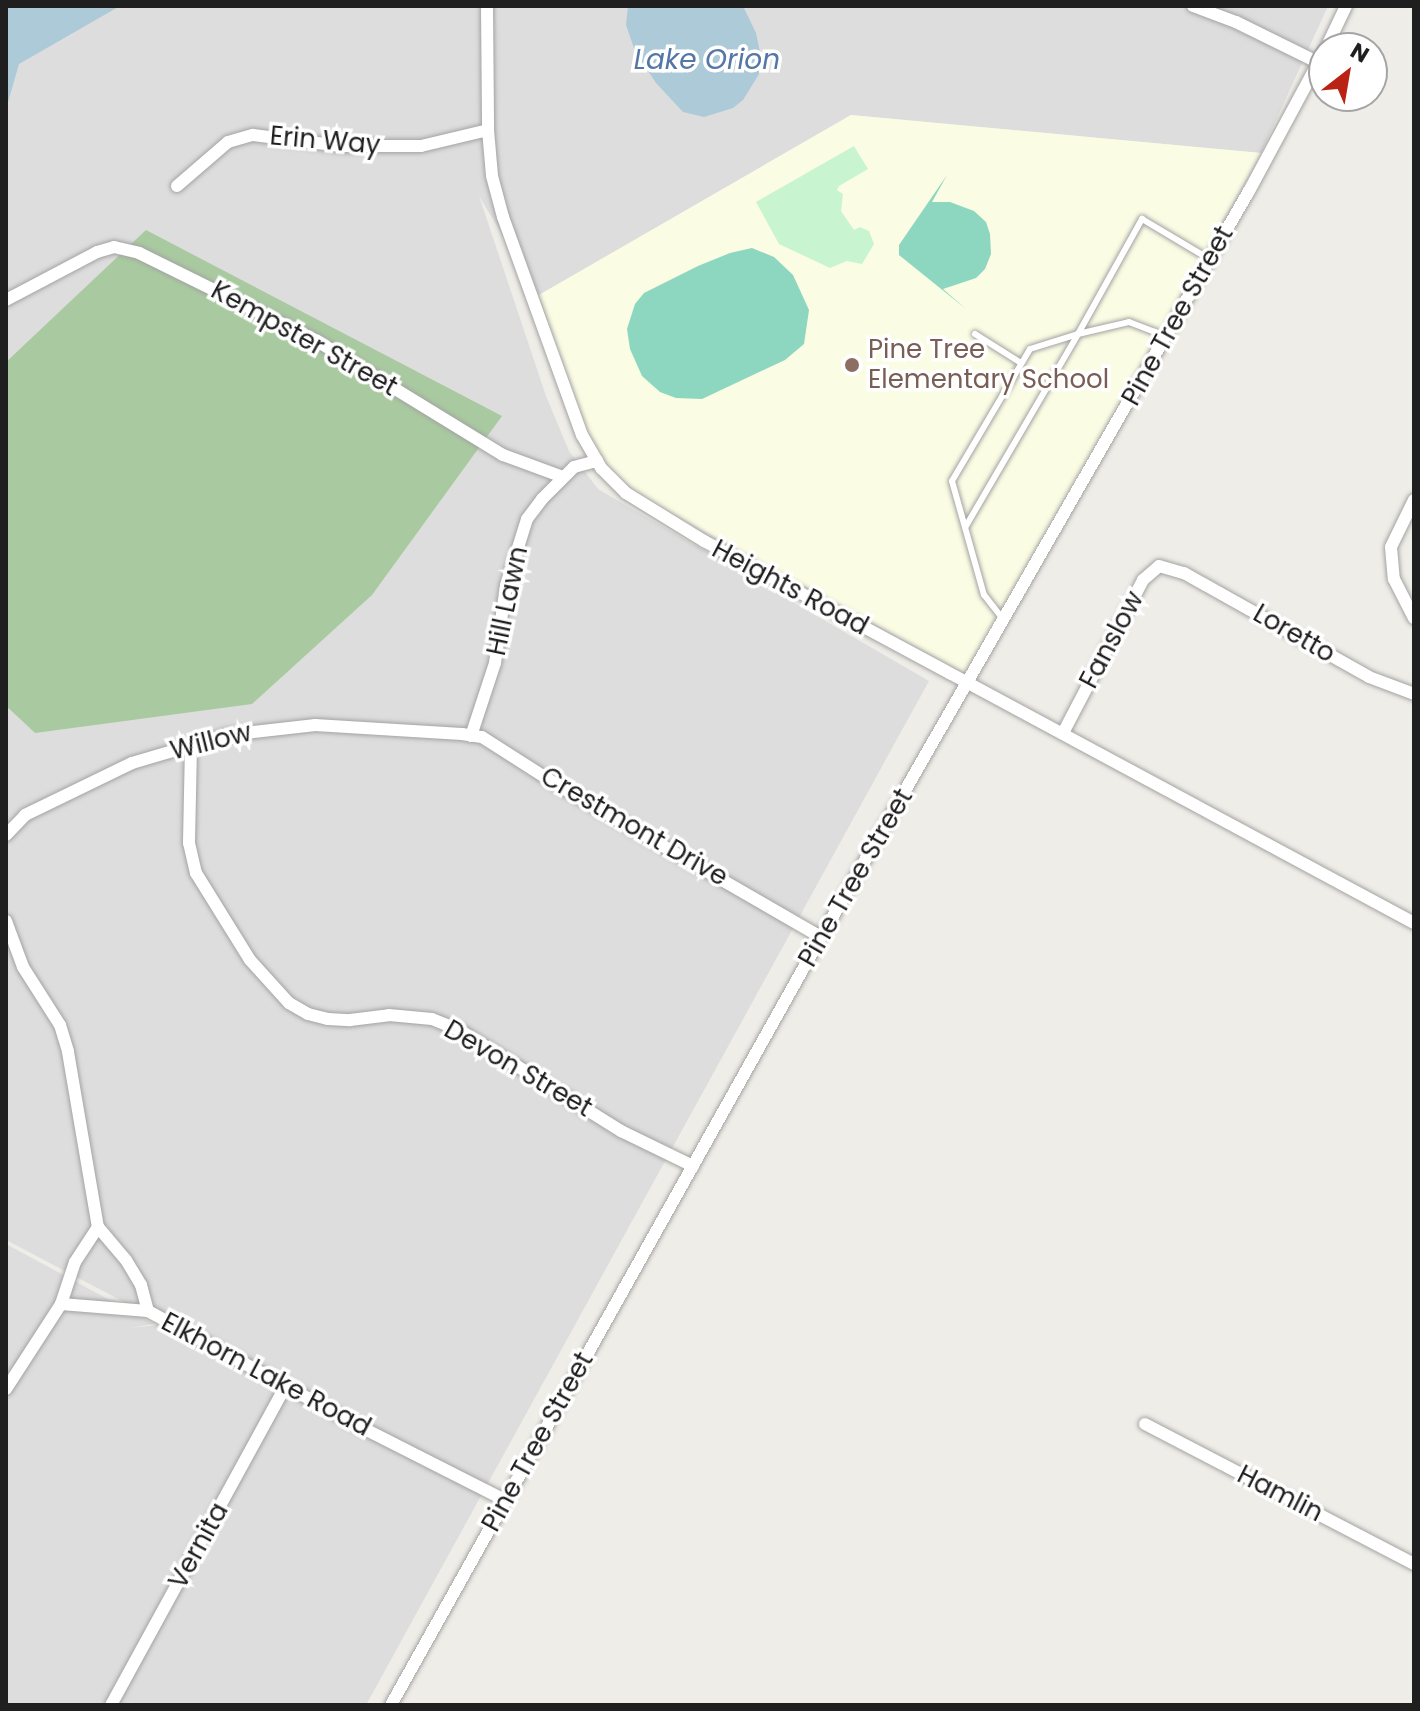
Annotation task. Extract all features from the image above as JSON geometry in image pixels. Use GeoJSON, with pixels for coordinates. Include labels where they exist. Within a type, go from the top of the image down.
{"type":"FeatureCollection","features":[{"type":"Feature","properties":{"kind":"street","name":"Heights Road"},"geometry":{"type":"LineString","coordinates":[[487,6],[488,130],[493,177],[515,256],[564,392],[597,461],[626,493],[650,511],[1410,921]]}},
{"type":"Feature","properties":{"kind":"street"},"geometry":{"type":"LineString","coordinates":[[1193,6],[1308,49]]}},
{"type":"Feature","properties":{"kind":"street","name":"Pine Tree Street"},"geometry":{"type":"LineString","coordinates":[[1334,32],[1346,6]]}},
{"type":"Feature","properties":{"kind":"street","name":"Pine Tree Street"},"geometry":{"type":"LineString","coordinates":[[391,1705],[821,937],[1308,82]]}},
{"type":"Feature","properties":{"kind":"street","name":"Erin Way"},"geometry":{"type":"LineString","coordinates":[[177,186],[228,142],[253,135],[341,146],[421,146],[488,130]]}},
{"type":"Feature","properties":{"kind":"street","name":"Kempster Street"},"geometry":{"type":"LineString","coordinates":[[6,300],[97,252],[114,247],[139,253],[317,341],[503,455],[563,477]]}},
{"type":"Feature","properties":{"kind":"street"},"geometry":{"type":"LineString","coordinates":[[563,477],[574,467],[597,461]]}},
{"type":"Feature","properties":{"kind":"street","name":"Hill Lawn"},"geometry":{"type":"LineString","coordinates":[[471,736],[495,663],[506,586],[518,543],[527,519],[563,477]]}},
{"type":"Feature","properties":{"kind":"street"},"geometry":{"type":"LineString","coordinates":[[1414,500],[1391,547],[1394,579],[1414,618]]}},
{"type":"Feature","properties":{"kind":"street","name":"Fanslow"},"geometry":{"type":"LineString","coordinates":[[1063,733],[1143,580],[1159,566],[1176,571]]}},
{"type":"Feature","properties":{"kind":"street","name":"Loretto"},"geometry":{"type":"LineString","coordinates":[[1176,571],[1369,677],[1414,694]]}},
{"type":"Feature","properties":{"kind":"street","name":"Willow"},"geometry":{"type":"LineString","coordinates":[[16,824],[25,815],[117,770],[227,735],[308,725],[441,736]]}},
{"type":"Feature","properties":{"kind":"street","name":"Crestmont Drive"},"geometry":{"type":"LineString","coordinates":[[441,736],[482,737],[554,783],[821,937]]}},
{"type":"Feature","properties":{"kind":"street","name":"Devon Street"},"geometry":{"type":"LineString","coordinates":[[191,746],[189,843],[196,873],[250,960],[289,1003],[308,1014],[328,1019],[350,1020],[389,1015],[432,1019],[461,1031],[621,1131],[693,1166]]}},
{"type":"Feature","properties":{"kind":"street"},"geometry":{"type":"LineString","coordinates":[[6,812],[16,824],[6,835]]}},
{"type":"Feature","properties":{"kind":"street"},"geometry":{"type":"LineString","coordinates":[[1410,921],[1414,906]]}},
{"type":"Feature","properties":{"kind":"street"},"geometry":{"type":"LineString","coordinates":[[6,921],[23,967],[60,1025],[68,1052],[98,1227],[75,1262],[61,1304],[6,1389]]}},
{"type":"Feature","properties":{"kind":"street","name":"Elkhorn Lake Road"},"geometry":{"type":"LineString","coordinates":[[98,1227],[126,1260],[141,1285],[148,1311],[505,1500]]}},
{"type":"Feature","properties":{"kind":"street"},"geometry":{"type":"LineString","coordinates":[[61,1304],[148,1311]]}},
{"type":"Feature","properties":{"kind":"street","name":"Vernita"},"geometry":{"type":"LineString","coordinates":[[111,1705],[286,1386]]}},
{"type":"Feature","properties":{"kind":"street","name":"Hamlin"},"geometry":{"type":"LineString","coordinates":[[1145,1424],[1414,1564]]}},
{"type":"Feature","properties":{"kind":"lane"},"geometry":{"type":"LineString","coordinates":[[966,526],[1142,219],[1209,259]]}},
{"type":"Feature","properties":{"kind":"lane"},"geometry":{"type":"LineString","coordinates":[[1003,619],[984,595],[952,481],[1030,349],[1129,322],[1165,336]]}},
{"type":"Feature","properties":{"kind":"lane"},"geometry":{"type":"LineString","coordinates":[[975,334],[1021,363]]}},
{"type":"Feature","properties":{"kind":"shaded area"},"geometry":{"type":"Polygon","coordinates":[[[6,6],[1328,6],[1316,32],[1308,32],[1308,50],[1261,153],[851,115],[539,295],[479,196],[546,396],[569,451],[598,489],[929,681],[366,1705],[6,1705],[6,1244],[154,1324],[130,1328],[166,1324],[6,1240],[6,706],[35,733],[146,231],[6,362],[6,6]]]}},
{"type":"Feature","properties":{"kind":"shaded area","name":"Pine Tree Elementary School"},"geometry":{"type":"Polygon","coordinates":[[[851,115],[1261,153],[966,674],[639,495],[609,469],[588,436],[539,295],[851,115]]]}},
{"type":"Feature","properties":{"kind":"green space"},"geometry":{"type":"Polygon","coordinates":[[[854,146],[868,169],[839,186],[837,190],[843,194],[841,211],[854,230],[860,227],[869,231],[874,244],[862,264],[847,261],[830,268],[779,244],[756,202],[854,146]]]}},
{"type":"Feature","properties":{"kind":"green space"},"geometry":{"type":"Polygon","coordinates":[[[947,175],[932,202],[950,202],[974,211],[986,222],[990,234],[991,254],[985,269],[976,278],[943,289],[966,309],[899,255],[899,245],[947,175]]]}},
{"type":"Feature","properties":{"kind":"green space"},"geometry":{"type":"Polygon","coordinates":[[[146,230],[502,416],[372,595],[252,704],[35,733],[6,706],[6,362],[146,230]]]}},
{"type":"Feature","properties":{"kind":"green space"},"geometry":{"type":"Polygon","coordinates":[[[752,248],[774,257],[793,275],[809,310],[804,344],[785,360],[702,399],[676,398],[660,392],[642,376],[630,349],[627,329],[635,304],[644,293],[698,266],[752,248]]]}},
{"type":"Feature","properties":{"kind":"water"},"geometry":{"type":"Polygon","coordinates":[[[6,6],[120,6],[19,64],[6,109],[6,6]]]}},
{"type":"Feature","properties":{"kind":"water","name":"Lake Orion"},"geometry":{"type":"Polygon","coordinates":[[[628,6],[743,6],[756,33],[761,57],[759,74],[743,100],[733,108],[704,117],[683,112],[656,83],[635,51],[626,25],[628,6]]]}},
{"type":"Feature","properties":{"kind":"place","name":"Pine Tree Elementary School"},"geometry":{"type":"Point","coordinates":[852,365]}}]}
